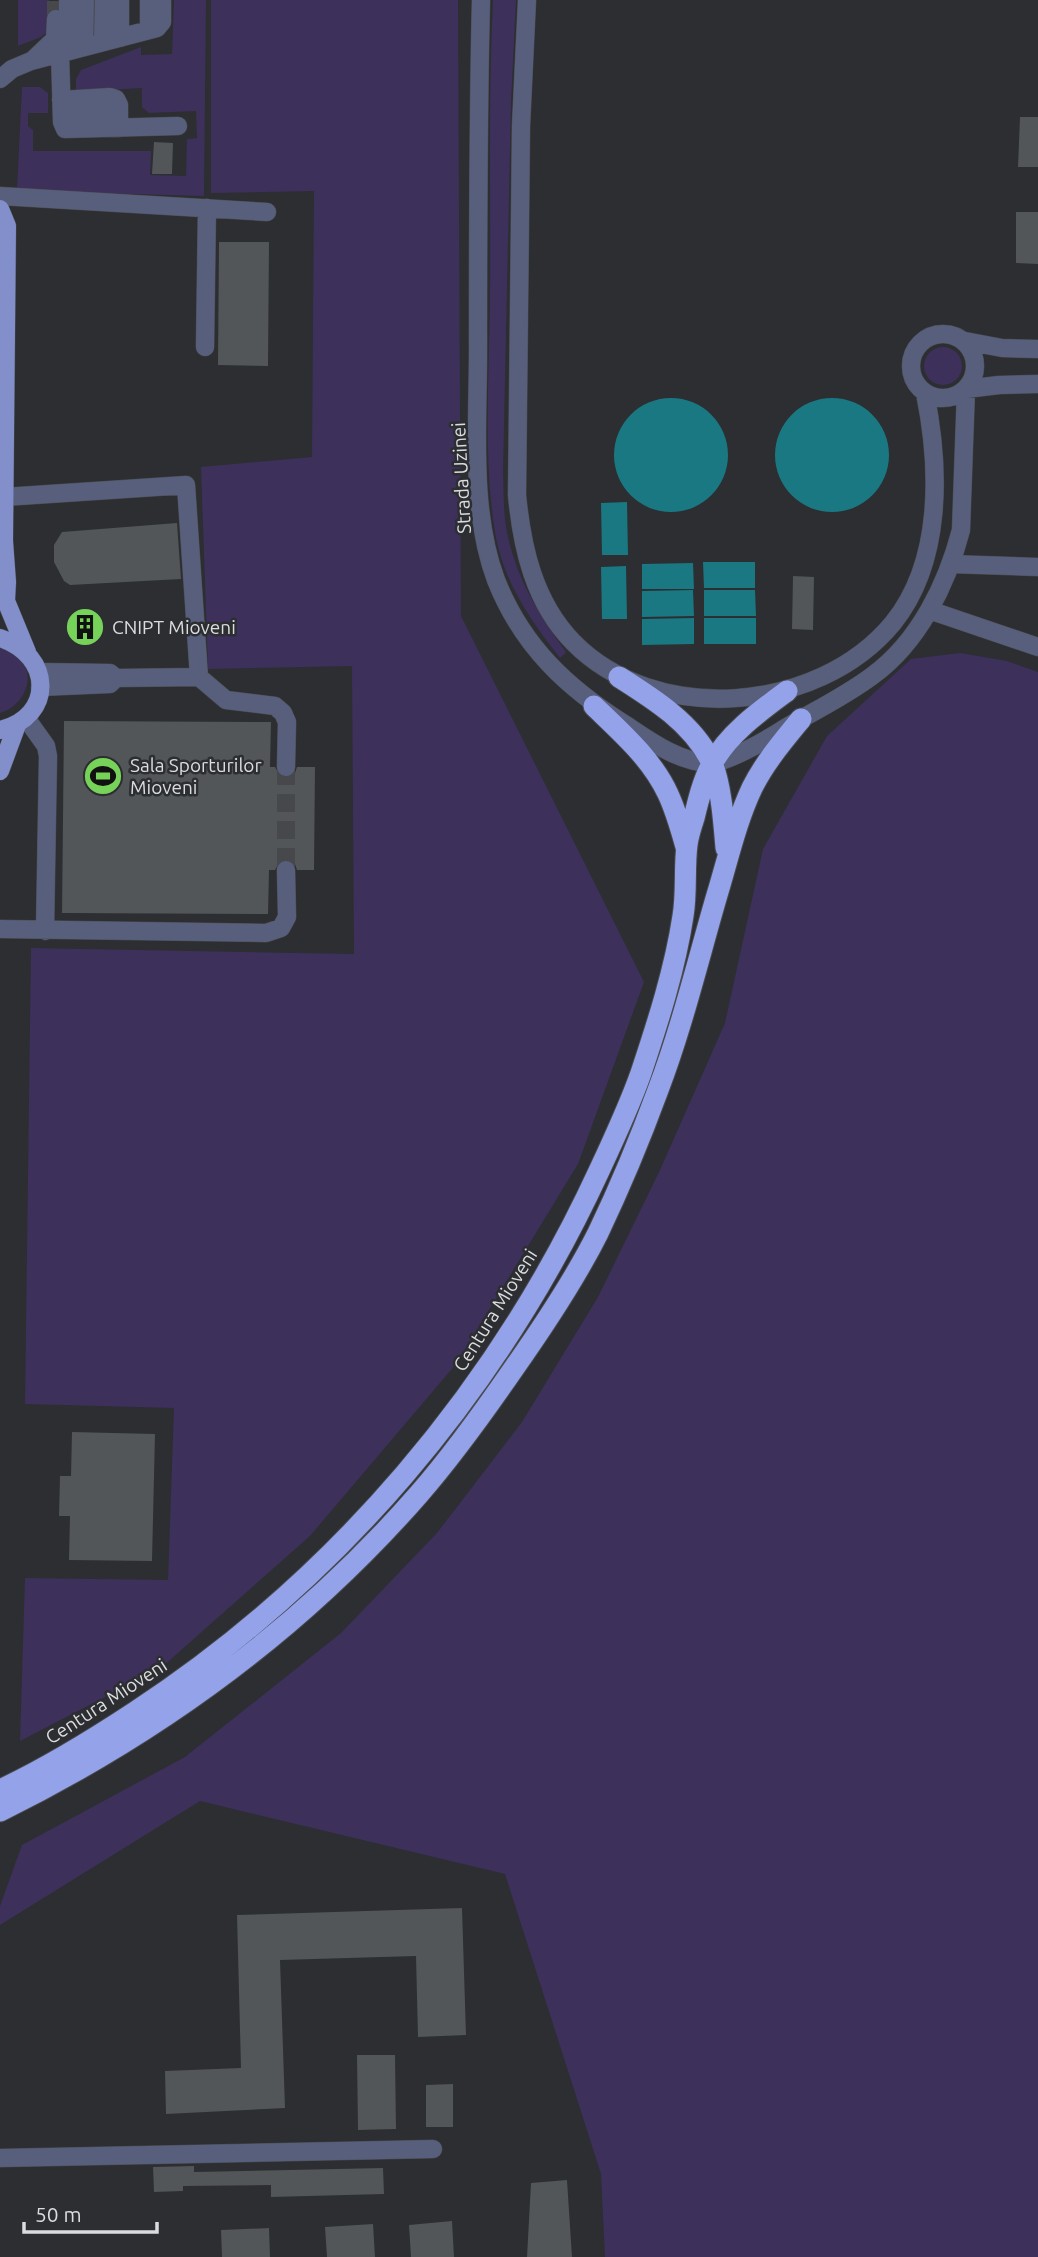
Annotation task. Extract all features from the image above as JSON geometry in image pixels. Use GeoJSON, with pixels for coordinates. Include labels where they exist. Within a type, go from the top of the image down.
{"type":"FeatureCollection","features":[{"type":"Feature","properties":{"kind":"highway"},"geometry":{"type":"LineString","coordinates":[[619,677],[671,713],[698,741],[712,764],[723,817],[727,857]]}},
{"type":"Feature","properties":{"kind":"highway","name":"Centura Mioveni"},"geometry":{"type":"LineString","coordinates":[[0,1811],[96,1761],[160,1720],[226,1674],[330,1586],[419,1494],[460,1444],[536,1338],[597,1236],[649,1113],[662,1044],[671,973],[684,914],[686,847],[712,764],[746,724],[788,691]]}},
{"type":"Feature","properties":{"kind":"highway"},"geometry":{"type":"LineString","coordinates":[[594,706],[644,757],[657,775],[668,794],[686,847]]}},
{"type":"Feature","properties":{"kind":"highway","name":"Centura Mioveni"},"geometry":{"type":"LineString","coordinates":[[0,1790],[70,1753],[167,1691],[221,1650],[278,1603],[332,1552],[429,1447],[493,1361],[543,1281],[581,1211],[639,1078],[662,1044],[752,789],[765,765],[801,719]]}},
{"type":"Feature","properties":{"kind":"main road"},"geometry":{"type":"LineString","coordinates":[[0,209],[7,226],[4,498],[6,601],[40,679],[38,699],[14,724],[0,771]]}},
{"type":"Feature","properties":{"kind":"main road"},"geometry":{"type":"LineString","coordinates":[[0,638],[15,643],[27,652]]}},
{"type":"Feature","properties":{"kind":"street"},"geometry":{"type":"LineString","coordinates":[[68,0],[71,50]]}},
{"type":"Feature","properties":{"kind":"street"},"geometry":{"type":"LineString","coordinates":[[85,0],[71,50],[61,106],[62,125],[68,130],[178,126]]}},
{"type":"Feature","properties":{"kind":"street"},"geometry":{"type":"LineString","coordinates":[[104,0],[111,40]]}},
{"type":"Feature","properties":{"kind":"street"},"geometry":{"type":"LineString","coordinates":[[111,40],[120,0]]}},
{"type":"Feature","properties":{"kind":"street"},"geometry":{"type":"LineString","coordinates":[[149,0],[149,30]]}},
{"type":"Feature","properties":{"kind":"street"},"geometry":{"type":"LineString","coordinates":[[0,79],[12,69],[31,61],[161,25],[162,0]]}},
{"type":"Feature","properties":{"kind":"street","name":"Strada Uzinei"},"geometry":{"type":"LineString","coordinates":[[481,0],[477,238],[479,481],[483,532],[498,583],[528,638],[554,670],[594,706],[672,753],[712,764]]}},
{"type":"Feature","properties":{"kind":"street"},"geometry":{"type":"LineString","coordinates":[[527,0],[521,126],[520,384],[516,454],[520,525],[524,552],[532,574],[556,621],[587,655],[619,677],[673,694],[746,696],[788,691],[814,680],[867,649],[893,623],[915,586],[928,546],[933,510],[934,444],[925,393]]}},
{"type":"Feature","properties":{"kind":"street"},"geometry":{"type":"LineString","coordinates":[[31,61],[55,40],[56,19]]}},
{"type":"Feature","properties":{"kind":"street"},"geometry":{"type":"LineString","coordinates":[[61,106],[110,97],[116,99],[119,128]]}},
{"type":"Feature","properties":{"kind":"street"},"geometry":{"type":"LineString","coordinates":[[0,196],[267,212]]}},
{"type":"Feature","properties":{"kind":"street"},"geometry":{"type":"LineString","coordinates":[[205,347],[207,208]]}},
{"type":"Feature","properties":{"kind":"street"},"geometry":{"type":"LineString","coordinates":[[965,341],[976,360],[976,370],[966,389],[957,396],[946,398],[935,398],[925,393],[912,376],[911,365],[918,345],[936,334],[956,335],[965,341],[1002,348],[1038,349]]}},
{"type":"Feature","properties":{"kind":"street"},"geometry":{"type":"LineString","coordinates":[[966,389],[1038,384]]}},
{"type":"Feature","properties":{"kind":"street"},"geometry":{"type":"LineString","coordinates":[[712,764],[762,742],[874,675],[901,649],[929,610],[950,564],[961,530],[966,389]]}},
{"type":"Feature","properties":{"kind":"street"},"geometry":{"type":"LineString","coordinates":[[4,498],[186,485],[199,677]]}},
{"type":"Feature","properties":{"kind":"street"},"geometry":{"type":"LineString","coordinates":[[950,564],[1038,567]]}},
{"type":"Feature","properties":{"kind":"street"},"geometry":{"type":"LineString","coordinates":[[929,610],[1038,647]]}},
{"type":"Feature","properties":{"kind":"street"},"geometry":{"type":"LineString","coordinates":[[40,679],[110,684],[116,678],[199,677],[226,700],[275,706],[283,713],[287,722],[286,767]]}},
{"type":"Feature","properties":{"kind":"street"},"geometry":{"type":"LineString","coordinates":[[14,724],[46,746],[48,756],[45,931]]}},
{"type":"Feature","properties":{"kind":"street"},"geometry":{"type":"LineString","coordinates":[[0,929],[266,933],[281,928],[287,917],[286,870]]}},
{"type":"Feature","properties":{"kind":"street"},"geometry":{"type":"LineString","coordinates":[[0,2158],[433,2149]]}},
{"type":"Feature","properties":{"kind":"shaded area"},"geometry":{"type":"Polygon","coordinates":[[[18,0],[49,0],[49,30],[41,37],[18,46],[18,0]]]}},
{"type":"Feature","properties":{"kind":"shaded area"},"geometry":{"type":"Polygon","coordinates":[[[174,0],[206,0],[204,196],[17,189],[22,87],[40,87],[48,93],[48,113],[28,113],[28,126],[33,130],[33,151],[151,151],[150,175],[186,176],[187,139],[197,138],[196,111],[149,113],[142,107],[142,88],[76,92],[76,79],[81,70],[141,47],[141,55],[172,54],[174,0]]]}},
{"type":"Feature","properties":{"kind":"shaded area"},"geometry":{"type":"Polygon","coordinates":[[[211,0],[458,0],[461,616],[644,982],[578,1164],[456,1364],[310,1536],[161,1668],[20,1741],[25,1578],[168,1580],[174,1408],[25,1404],[31,948],[354,954],[352,666],[208,669],[201,467],[312,457],[314,191],[211,193],[211,0]]]}},
{"type":"Feature","properties":{"kind":"shaded area"},"geometry":{"type":"Polygon","coordinates":[[[493,0],[516,0],[511,102],[503,472],[505,517],[516,565],[538,610],[566,652],[560,658],[528,614],[511,583],[499,550],[491,504],[488,418],[493,0]]]}},
{"type":"Feature","properties":{"kind":"shaded area"},"geometry":{"type":"Polygon","coordinates":[[[943,347],[956,353],[962,366],[956,379],[943,385],[930,379],[924,366],[930,353],[943,347]]]}},
{"type":"Feature","properties":{"kind":"shaded area"},"geometry":{"type":"Polygon","coordinates":[[[0,648],[14,654],[23,662],[28,679],[16,704],[0,713],[0,648]]]}},
{"type":"Feature","properties":{"kind":"shaded area"},"geometry":{"type":"Polygon","coordinates":[[[960,653],[1007,661],[1038,672],[1038,2257],[605,2257],[601,2174],[505,1874],[200,1801],[0,1925],[0,1906],[22,1845],[185,1757],[341,1633],[437,1533],[522,1422],[598,1297],[660,1170],[725,1023],[763,849],[827,736],[911,659],[960,653]]]}},
{"type":"Feature","properties":{"kind":"water"},"geometry":{"type":"Polygon","coordinates":[[[671,398],[693,402],[712,414],[724,433],[728,455],[724,477],[712,496],[693,508],[671,512],[649,508],[630,496],[618,477],[614,455],[618,433],[630,414],[649,402],[671,398]]]}},
{"type":"Feature","properties":{"kind":"water"},"geometry":{"type":"Polygon","coordinates":[[[832,398],[854,402],[873,414],[885,433],[889,455],[885,477],[873,496],[854,508],[832,512],[810,508],[791,496],[779,477],[775,455],[779,433],[791,414],[810,402],[832,398]]]}},
{"type":"Feature","properties":{"kind":"water"},"geometry":{"type":"Polygon","coordinates":[[[627,502],[628,555],[602,555],[601,503],[627,502]]]}},
{"type":"Feature","properties":{"kind":"water"},"geometry":{"type":"Polygon","coordinates":[[[703,562],[755,562],[755,588],[704,588],[703,562]]]}},
{"type":"Feature","properties":{"kind":"water"},"geometry":{"type":"Polygon","coordinates":[[[693,563],[694,589],[642,589],[642,564],[693,563]]]}},
{"type":"Feature","properties":{"kind":"water"},"geometry":{"type":"Polygon","coordinates":[[[626,566],[627,619],[602,619],[601,567],[626,566]]]}},
{"type":"Feature","properties":{"kind":"water"},"geometry":{"type":"Polygon","coordinates":[[[693,590],[694,616],[642,617],[642,591],[693,590]]]}},
{"type":"Feature","properties":{"kind":"water"},"geometry":{"type":"Polygon","coordinates":[[[704,590],[755,590],[756,616],[704,616],[704,590]]]}},
{"type":"Feature","properties":{"kind":"water"},"geometry":{"type":"Polygon","coordinates":[[[694,618],[694,644],[642,645],[642,619],[694,618]]]}},
{"type":"Feature","properties":{"kind":"water"},"geometry":{"type":"Polygon","coordinates":[[[704,618],[756,618],[756,644],[704,644],[704,618]]]}},
{"type":"Feature","properties":{"kind":"building"},"geometry":{"type":"Polygon","coordinates":[[[1020,117],[1038,117],[1038,167],[1018,167],[1020,117]]]}},
{"type":"Feature","properties":{"kind":"building"},"geometry":{"type":"Polygon","coordinates":[[[154,142],[173,143],[172,174],[152,174],[154,142]]]}},
{"type":"Feature","properties":{"kind":"building"},"geometry":{"type":"Polygon","coordinates":[[[1016,212],[1038,212],[1038,264],[1016,263],[1016,212]]]}},
{"type":"Feature","properties":{"kind":"building"},"geometry":{"type":"Polygon","coordinates":[[[219,242],[269,242],[268,366],[218,365],[219,242]]]}},
{"type":"Feature","properties":{"kind":"building"},"geometry":{"type":"Polygon","coordinates":[[[177,523],[181,579],[70,585],[64,581],[54,562],[54,545],[62,532],[177,523]]]}},
{"type":"Feature","properties":{"kind":"building"},"geometry":{"type":"Polygon","coordinates":[[[793,576],[814,577],[813,630],[792,629],[793,576]]]}},
{"type":"Feature","properties":{"kind":"building","name":"CNIPT Mioveni"},"geometry":{"type":"Polygon","coordinates":[[[85,610],[96,614],[100,625],[96,636],[85,640],[74,636],[70,625],[74,614],[85,610]]]}},
{"type":"Feature","properties":{"kind":"building"},"geometry":{"type":"Polygon","coordinates":[[[64,721],[271,722],[270,767],[275,767],[280,776],[286,778],[295,773],[297,767],[315,767],[314,870],[297,870],[295,864],[286,859],[280,861],[275,870],[269,870],[268,914],[62,913],[64,721]]]}},
{"type":"Feature","properties":{"kind":"building"},"geometry":{"type":"Polygon","coordinates":[[[72,1432],[155,1434],[152,1561],[69,1560],[70,1516],[59,1516],[60,1476],[71,1476],[72,1432]]]}},
{"type":"Feature","properties":{"kind":"building"},"geometry":{"type":"Polygon","coordinates":[[[462,1908],[466,2035],[418,2037],[416,1956],[280,1960],[285,2108],[166,2114],[165,2071],[241,2068],[237,1915],[462,1908]]]}},
{"type":"Feature","properties":{"kind":"building"},"geometry":{"type":"Polygon","coordinates":[[[357,2055],[395,2055],[396,2129],[358,2130],[357,2055]]]}},
{"type":"Feature","properties":{"kind":"building"},"geometry":{"type":"Polygon","coordinates":[[[453,2084],[453,2127],[426,2127],[426,2085],[453,2084]]]}},
{"type":"Feature","properties":{"kind":"building"},"geometry":{"type":"Polygon","coordinates":[[[194,2166],[194,2172],[383,2168],[384,2194],[271,2197],[271,2185],[183,2186],[183,2191],[154,2192],[153,2167],[194,2166]]]}},
{"type":"Feature","properties":{"kind":"building"},"geometry":{"type":"Polygon","coordinates":[[[567,2180],[572,2257],[527,2257],[531,2183],[567,2180]]]}},
{"type":"Feature","properties":{"kind":"building"},"geometry":{"type":"Polygon","coordinates":[[[452,2221],[454,2257],[411,2257],[409,2225],[452,2221]]]}},
{"type":"Feature","properties":{"kind":"building"},"geometry":{"type":"Polygon","coordinates":[[[373,2224],[375,2257],[327,2257],[325,2227],[373,2224]]]}},
{"type":"Feature","properties":{"kind":"building"},"geometry":{"type":"Polygon","coordinates":[[[269,2228],[270,2257],[222,2257],[221,2230],[269,2228]]]}},
{"type":"Feature","properties":{"kind":"tunnel"},"geometry":{"type":"LineString","coordinates":[[56,0],[56,19]]}},
{"type":"Feature","properties":{"kind":"tunnel"},"geometry":{"type":"LineString","coordinates":[[286,767],[286,870]]}},
{"type":"Feature","properties":{"kind":"place","name":"CNIPT Mioveni"},"geometry":{"type":"Point","coordinates":[85,627]}},
{"type":"Feature","properties":{"kind":"place","name":"Sala Sporturilor Mioveni"},"geometry":{"type":"Point","coordinates":[103,776]}}]}
